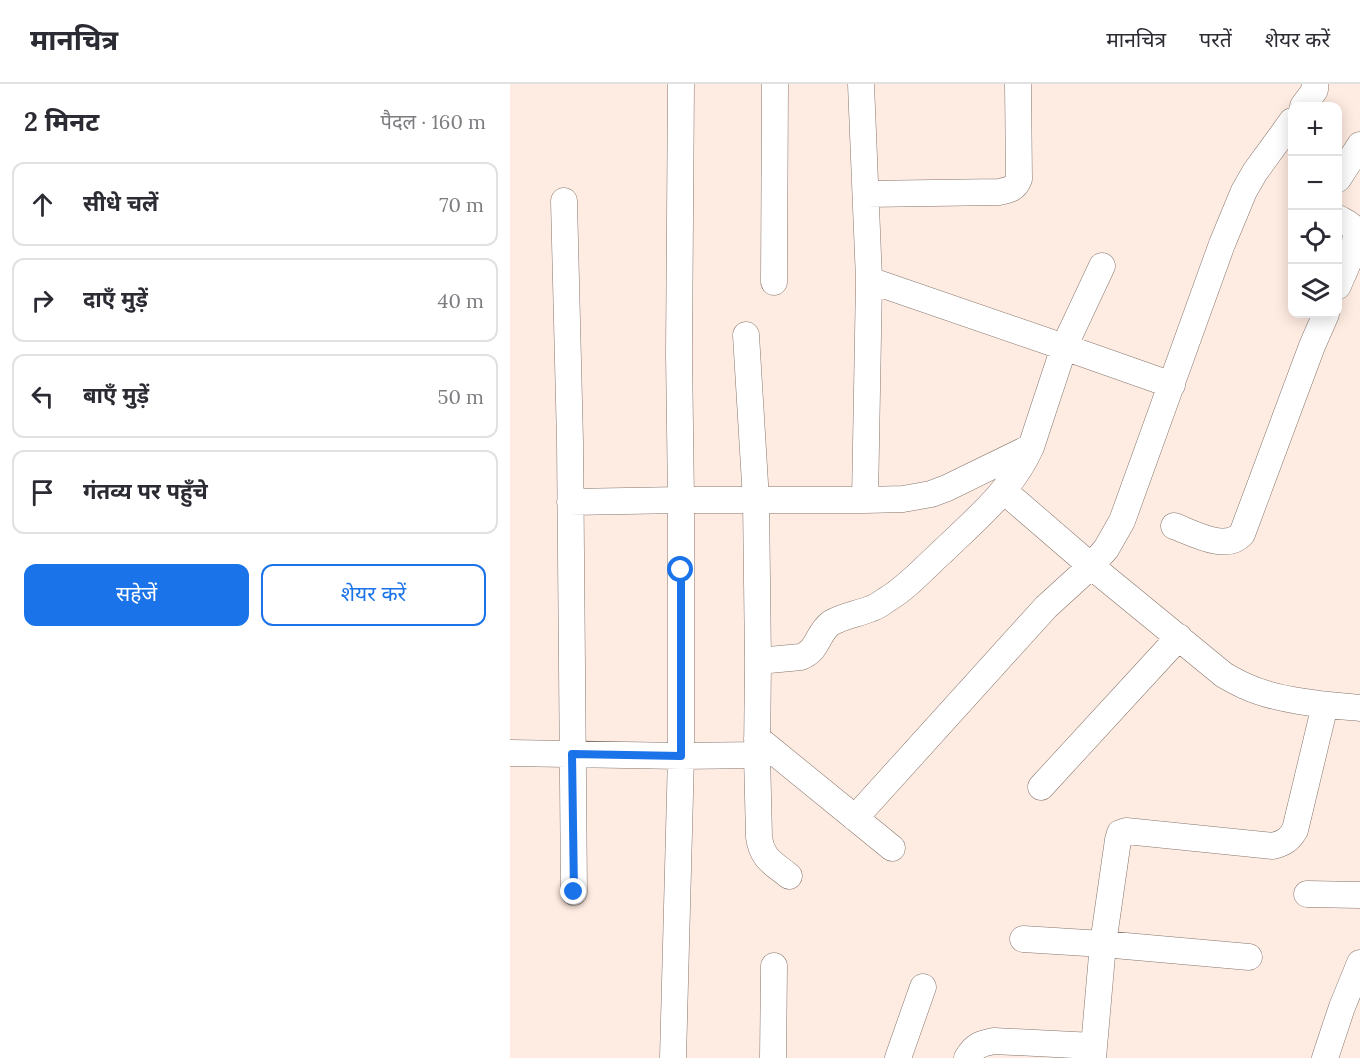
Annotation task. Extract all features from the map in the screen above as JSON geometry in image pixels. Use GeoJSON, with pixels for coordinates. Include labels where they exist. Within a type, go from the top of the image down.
{"type":"FeatureCollection","features":[{"type":"Feature","properties":{"kind":"street"},"geometry":{"type":"LineString","coordinates":[[673,1058],[681,756],[679,354],[681,84]]}},
{"type":"Feature","properties":{"kind":"street"},"geometry":{"type":"LineString","coordinates":[[774,282],[775,84]]}},
{"type":"Feature","properties":{"kind":"street"},"geometry":{"type":"LineString","coordinates":[[861,84],[869,280],[865,500]]}},
{"type":"Feature","properties":{"kind":"street"},"geometry":{"type":"LineString","coordinates":[[866,194],[999,192],[1009,190],[1016,185],[1019,179],[1018,84]]}},
{"type":"Feature","properties":{"kind":"street"},"geometry":{"type":"LineString","coordinates":[[1306,102],[1315,90],[1315,84]]}},
{"type":"Feature","properties":{"kind":"street"},"geometry":{"type":"LineString","coordinates":[[855,818],[1047,607],[1106,549],[1122,521],[1222,244],[1244,191],[1255,172],[1288,128]]}},
{"type":"Feature","properties":{"kind":"street"},"geometry":{"type":"LineString","coordinates":[[1342,173],[1360,145]]}},
{"type":"Feature","properties":{"kind":"street"},"geometry":{"type":"LineString","coordinates":[[564,201],[574,892]]}},
{"type":"Feature","properties":{"kind":"street"},"geometry":{"type":"LineString","coordinates":[[1342,220],[1353,228],[1355,234],[1354,248],[1342,276]]}},
{"type":"Feature","properties":{"kind":"street"},"geometry":{"type":"LineString","coordinates":[[758,661],[801,657],[814,649],[823,631],[830,624],[871,609],[899,592],[1004,491],[1024,462],[1031,447],[1064,347],[1102,266]]}},
{"type":"Feature","properties":{"kind":"street"},"geometry":{"type":"LineString","coordinates":[[869,280],[1172,385]]}},
{"type":"Feature","properties":{"kind":"street"},"geometry":{"type":"LineString","coordinates":[[1174,526],[1218,542],[1233,542],[1242,534],[1324,318]]}},
{"type":"Feature","properties":{"kind":"street"},"geometry":{"type":"LineString","coordinates":[[746,335],[756,500],[759,837],[761,850],[766,858],[789,876]]}},
{"type":"Feature","properties":{"kind":"street"},"geometry":{"type":"LineString","coordinates":[[570,502],[903,499],[931,494],[947,488],[1031,447]]}},
{"type":"Feature","properties":{"kind":"street"},"geometry":{"type":"LineString","coordinates":[[1004,491],[1224,675],[1268,695],[1324,705],[1360,708]]}},
{"type":"Feature","properties":{"kind":"street"},"geometry":{"type":"LineString","coordinates":[[1041,787],[1179,637]]}},
{"type":"Feature","properties":{"kind":"street"},"geometry":{"type":"LineString","coordinates":[[968,1058],[972,1050],[981,1044],[994,1041],[1094,1052],[1103,944],[1119,835],[1122,831],[1273,846],[1282,844],[1295,830],[1324,705]]}},
{"type":"Feature","properties":{"kind":"street"},"geometry":{"type":"LineString","coordinates":[[510,753],[681,756],[757,747],[855,818],[892,848]]}},
{"type":"Feature","properties":{"kind":"street"},"geometry":{"type":"LineString","coordinates":[[1307,894],[1360,895]]}},
{"type":"Feature","properties":{"kind":"street"},"geometry":{"type":"LineString","coordinates":[[1023,939],[1249,957]]}},
{"type":"Feature","properties":{"kind":"street"},"geometry":{"type":"LineString","coordinates":[[1325,1058],[1341,1007],[1360,963]]}},
{"type":"Feature","properties":{"kind":"street"},"geometry":{"type":"LineString","coordinates":[[773,1058],[774,966]]}},
{"type":"Feature","properties":{"kind":"street"},"geometry":{"type":"LineString","coordinates":[[898,1058],[923,987]]}},
{"type":"Feature","properties":{"kind":"route"},"geometry":{"type":"LineString","coordinates":[[574,892],[572,754],[681,756],[681,570]]}}]}
